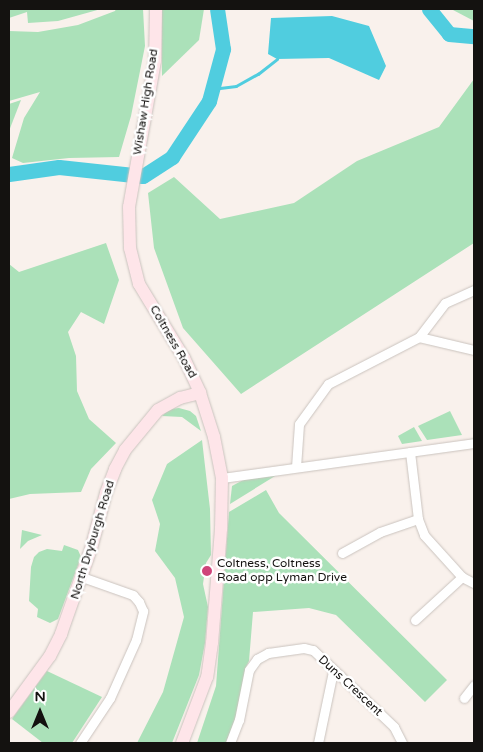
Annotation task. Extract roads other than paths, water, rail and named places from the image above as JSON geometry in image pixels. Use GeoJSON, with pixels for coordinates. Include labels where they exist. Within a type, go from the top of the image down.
{"type":"FeatureCollection","features":[{"type":"Feature","properties":{"kind":"street","name":"Wishaw High Road"},"geometry":{"type":"LineString","coordinates":[[129,207],[155,61],[156,9]]}},
{"type":"Feature","properties":{"kind":"street","name":"Coltness Road"},"geometry":{"type":"LineString","coordinates":[[129,207],[130,248],[139,284],[184,358],[200,393],[214,437],[222,478],[212,643],[207,677],[182,743]]}},
{"type":"Feature","properties":{"kind":"street"},"geometry":{"type":"LineString","coordinates":[[296,467],[299,424],[328,384],[419,338],[445,303],[474,290]]}},
{"type":"Feature","properties":{"kind":"street"},"geometry":{"type":"LineString","coordinates":[[419,338],[474,350]]}},
{"type":"Feature","properties":{"kind":"street","name":"North Dryburgh Road"},"geometry":{"type":"LineString","coordinates":[[9,712],[50,656],[71,608],[106,493],[125,450],[158,410],[180,398],[200,393]]}},
{"type":"Feature","properties":{"kind":"street"},"geometry":{"type":"LineString","coordinates":[[222,478],[474,443]]}},
{"type":"Feature","properties":{"kind":"street"},"geometry":{"type":"LineString","coordinates":[[410,452],[418,519],[424,534],[462,577],[474,582]]}},
{"type":"Feature","properties":{"kind":"street"},"geometry":{"type":"LineString","coordinates":[[342,553],[380,532],[418,519]]}},
{"type":"Feature","properties":{"kind":"street"},"geometry":{"type":"LineString","coordinates":[[80,743],[110,698],[136,640],[143,611],[133,595],[82,577]]}},
{"type":"Feature","properties":{"kind":"street"},"geometry":{"type":"LineString","coordinates":[[415,620],[462,577]]}},
{"type":"Feature","properties":{"kind":"street","name":"Duns Crescent"},"geometry":{"type":"LineString","coordinates":[[230,743],[239,720],[249,670],[257,659],[268,653],[304,648],[313,650],[394,727],[402,743]]}},
{"type":"Feature","properties":{"kind":"street"},"geometry":{"type":"LineString","coordinates":[[318,743],[333,671]]}},
{"type":"Feature","properties":{"kind":"street"},"geometry":{"type":"LineString","coordinates":[[464,698],[474,685]]}},
{"type":"Feature","properties":{"kind":"street"},"geometry":{"type":"LineString","coordinates":[[402,743],[408,743]]}},
{"type":"Feature","properties":{"kind":"water"},"geometry":{"type":"Polygon","coordinates":[[[332,16],[369,26],[386,66],[379,80],[329,58],[277,59],[268,54],[271,18],[332,16]]]}},
{"type":"Feature","properties":{"kind":"waterway"},"geometry":{"type":"LineString","coordinates":[[9,174],[59,167],[143,176],[172,157],[209,101],[223,49],[217,9]]}},
{"type":"Feature","properties":{"kind":"waterway"},"geometry":{"type":"LineString","coordinates":[[429,9],[449,34],[474,36]]}},
{"type":"Feature","properties":{"kind":"waterway"},"geometry":{"type":"LineString","coordinates":[[212,89],[236,86],[258,74],[277,59]]}},
{"type":"Feature","properties":{"kind":"place","name":"Coltness, Coltness Road opp Lyman Drive"},"geometry":{"type":"Point","coordinates":[207,571]}}]}
